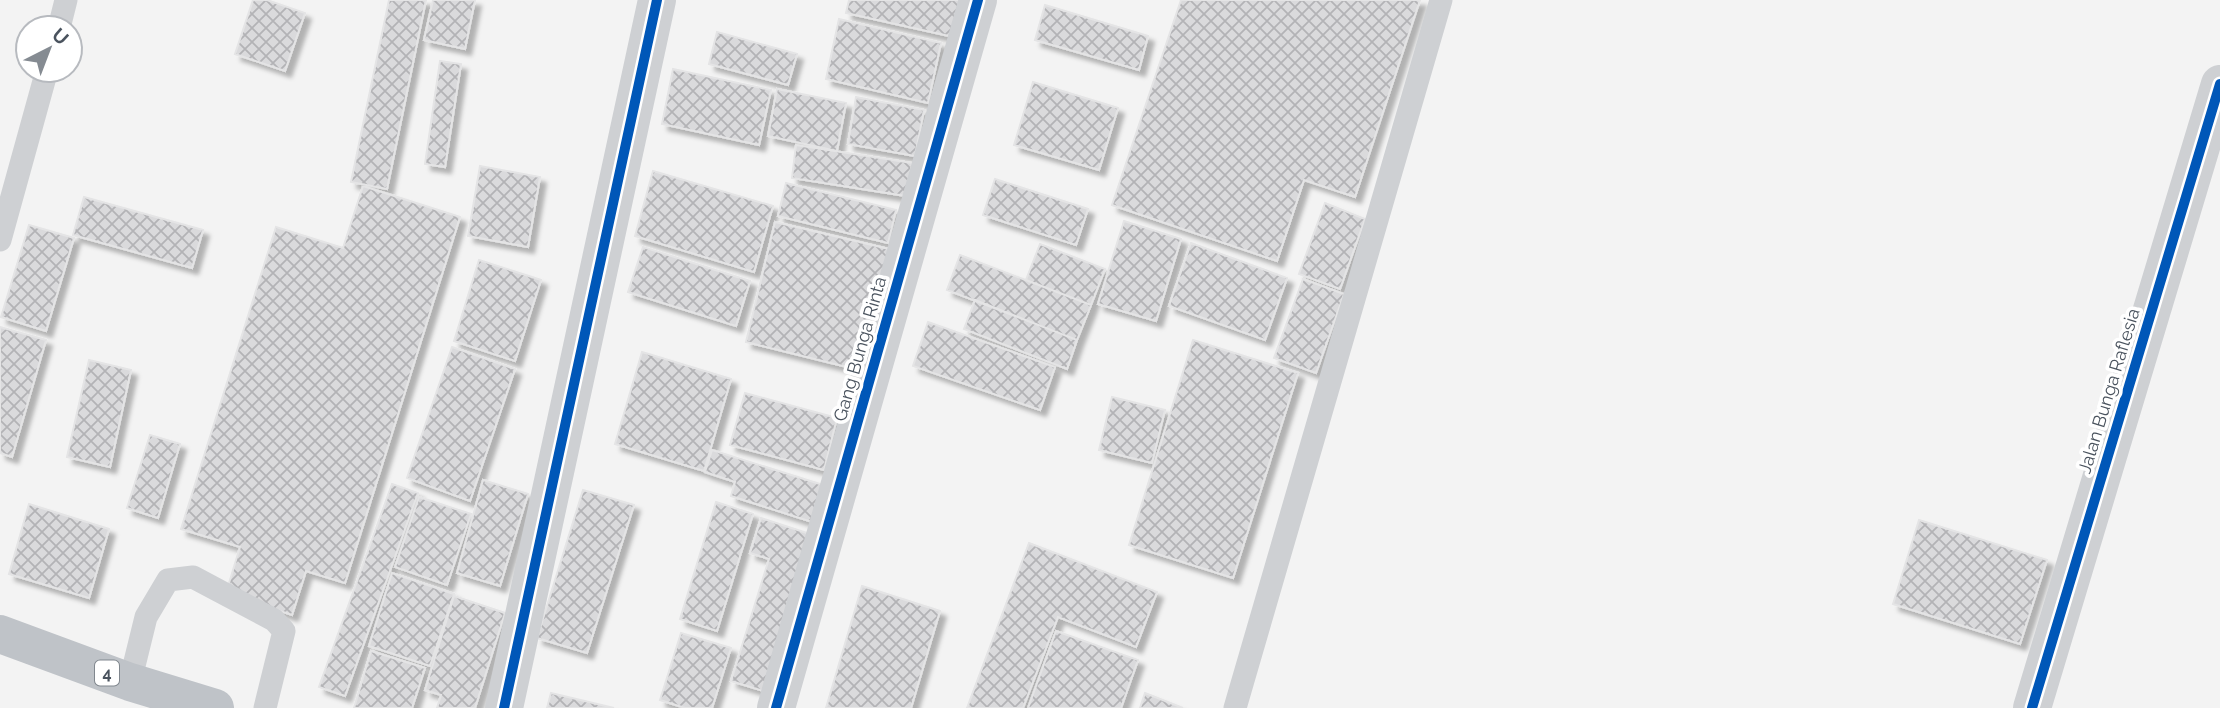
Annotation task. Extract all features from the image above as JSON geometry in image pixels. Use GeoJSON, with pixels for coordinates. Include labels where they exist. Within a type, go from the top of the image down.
{"type":"FeatureCollection","features":[{"type":"Feature","properties":{"kind":"highway","name":"4"},"geometry":{"type":"LineString","coordinates":[[0,634],[130,682],[215,708]]}},
{"type":"Feature","properties":{"kind":"street"},"geometry":{"type":"LineString","coordinates":[[504,708],[657,0]]}},
{"type":"Feature","properties":{"kind":"street","name":"Gang Bunga Rinta"},"geometry":{"type":"LineString","coordinates":[[776,708],[978,0]]}},
{"type":"Feature","properties":{"kind":"street","name":"Jalan Bunga Raflesia"},"geometry":{"type":"LineString","coordinates":[[2032,708],[2220,84]]}},
{"type":"Feature","properties":{"kind":"lane"},"geometry":{"type":"LineString","coordinates":[[1235,708],[1441,0]]}},
{"type":"Feature","properties":{"kind":"lane"},"geometry":{"type":"LineString","coordinates":[[0,240],[43,84]]}},
{"type":"Feature","properties":{"kind":"lane"},"geometry":{"type":"LineString","coordinates":[[130,682],[146,617],[168,580],[193,578],[274,621],[284,631],[265,708]]}},
{"type":"Feature","properties":{"kind":"building"},"geometry":{"type":"Polygon","coordinates":[[[253,0],[267,0],[305,13],[285,71],[235,54],[253,0]]]}},
{"type":"Feature","properties":{"kind":"building"},"geometry":{"type":"Polygon","coordinates":[[[389,0],[426,0],[387,189],[351,182],[389,0]]]}},
{"type":"Feature","properties":{"kind":"building"},"geometry":{"type":"Polygon","coordinates":[[[433,0],[475,0],[465,49],[424,40],[433,0]]]}},
{"type":"Feature","properties":{"kind":"building"},"geometry":{"type":"Polygon","coordinates":[[[849,0],[966,0],[958,38],[846,13],[849,0]]]}},
{"type":"Feature","properties":{"kind":"building"},"geometry":{"type":"Polygon","coordinates":[[[1181,0],[1420,0],[1355,197],[1304,180],[1277,261],[1112,205],[1181,0]]]}},
{"type":"Feature","properties":{"kind":"building"},"geometry":{"type":"Polygon","coordinates":[[[1045,5],[1148,36],[1139,70],[1035,40],[1045,5]]]}},
{"type":"Feature","properties":{"kind":"building"},"geometry":{"type":"Polygon","coordinates":[[[839,19],[941,43],[928,103],[826,79],[839,19]]]}},
{"type":"Feature","properties":{"kind":"building"},"geometry":{"type":"Polygon","coordinates":[[[717,32],[797,54],[788,85],[709,64],[717,32]]]}},
{"type":"Feature","properties":{"kind":"building"},"geometry":{"type":"Polygon","coordinates":[[[440,61],[461,64],[445,167],[425,164],[440,61]]]}},
{"type":"Feature","properties":{"kind":"building"},"geometry":{"type":"Polygon","coordinates":[[[673,69],[771,90],[759,145],[662,124],[673,69]]]}},
{"type":"Feature","properties":{"kind":"building"},"geometry":{"type":"Polygon","coordinates":[[[1033,82],[1118,108],[1099,170],[1014,145],[1033,82]]]}},
{"type":"Feature","properties":{"kind":"building"},"geometry":{"type":"Polygon","coordinates":[[[777,89],[846,103],[837,151],[768,136],[777,89]]]}},
{"type":"Feature","properties":{"kind":"building"},"geometry":{"type":"Polygon","coordinates":[[[856,97],[924,110],[915,156],[848,144],[856,97]]]}},
{"type":"Feature","properties":{"kind":"building"},"geometry":{"type":"Polygon","coordinates":[[[796,145],[912,163],[906,196],[792,178],[796,145]]]}},
{"type":"Feature","properties":{"kind":"building"},"geometry":{"type":"Polygon","coordinates":[[[480,166],[540,177],[528,247],[468,236],[480,166]]]}},
{"type":"Feature","properties":{"kind":"building"},"geometry":{"type":"Polygon","coordinates":[[[653,171],[773,206],[754,272],[635,236],[653,171]]]}},
{"type":"Feature","properties":{"kind":"building"},"geometry":{"type":"Polygon","coordinates":[[[995,179],[1088,209],[1076,245],[983,215],[995,179]]]}},
{"type":"Feature","properties":{"kind":"building"},"geometry":{"type":"Polygon","coordinates":[[[786,183],[896,210],[888,243],[778,216],[786,183]]]}},
{"type":"Feature","properties":{"kind":"building"},"geometry":{"type":"Polygon","coordinates":[[[363,186],[460,217],[345,583],[306,571],[292,615],[226,593],[240,547],[181,529],[276,227],[343,248],[363,186]]]}},
{"type":"Feature","properties":{"kind":"building"},"geometry":{"type":"Polygon","coordinates":[[[84,197],[203,230],[192,268],[73,235],[84,197]]]}},
{"type":"Feature","properties":{"kind":"building"},"geometry":{"type":"Polygon","coordinates":[[[1325,203],[1365,219],[1340,289],[1299,274],[1325,203]]]}},
{"type":"Feature","properties":{"kind":"building"},"geometry":{"type":"Polygon","coordinates":[[[1124,221],[1181,239],[1156,321],[1098,304],[1124,221]]]}},
{"type":"Feature","properties":{"kind":"building"},"geometry":{"type":"Polygon","coordinates":[[[775,222],[889,249],[859,370],[746,342],[775,222]]]}},
{"type":"Feature","properties":{"kind":"building"},"geometry":{"type":"Polygon","coordinates":[[[29,225],[74,238],[46,331],[1,317],[29,225]]]}},
{"type":"Feature","properties":{"kind":"building"},"geometry":{"type":"Polygon","coordinates":[[[1191,243],[1287,278],[1265,340],[1169,306],[1191,243]]]}},
{"type":"Feature","properties":{"kind":"building"},"geometry":{"type":"Polygon","coordinates":[[[1040,244],[1105,269],[1091,305],[1026,280],[1040,244]]]}},
{"type":"Feature","properties":{"kind":"building"},"geometry":{"type":"Polygon","coordinates":[[[643,247],[750,281],[736,326],[628,292],[643,247]]]}},
{"type":"Feature","properties":{"kind":"building"},"geometry":{"type":"Polygon","coordinates":[[[960,255],[1091,305],[1077,340],[947,290],[960,255]]]}},
{"type":"Feature","properties":{"kind":"building"},"geometry":{"type":"Polygon","coordinates":[[[479,260],[541,280],[515,361],[454,341],[479,260]]]}},
{"type":"Feature","properties":{"kind":"building"},"geometry":{"type":"Polygon","coordinates":[[[1303,279],[1344,294],[1316,373],[1274,358],[1303,279]]]}},
{"type":"Feature","properties":{"kind":"building"},"geometry":{"type":"Polygon","coordinates":[[[975,300],[1077,340],[1067,369],[964,329],[975,300]]]}},
{"type":"Feature","properties":{"kind":"building"},"geometry":{"type":"Polygon","coordinates":[[[928,322],[1055,367],[1040,410],[913,366],[928,322]]]}},
{"type":"Feature","properties":{"kind":"building"},"geometry":{"type":"Polygon","coordinates":[[[0,327],[46,340],[12,457],[0,453],[0,327]]]}},
{"type":"Feature","properties":{"kind":"building"},"geometry":{"type":"Polygon","coordinates":[[[1193,340],[1298,373],[1233,578],[1129,545],[1193,340]]]}},
{"type":"Feature","properties":{"kind":"building"},"geometry":{"type":"Polygon","coordinates":[[[452,347],[515,369],[470,501],[407,478],[452,347]]]}},
{"type":"Feature","properties":{"kind":"building"},"geometry":{"type":"Polygon","coordinates":[[[642,352],[731,379],[704,471],[615,444],[642,352]]]}},
{"type":"Feature","properties":{"kind":"building"},"geometry":{"type":"Polygon","coordinates":[[[89,360],[131,370],[110,467],[67,457],[89,360]]]}},
{"type":"Feature","properties":{"kind":"building"},"geometry":{"type":"Polygon","coordinates":[[[745,393],[837,418],[824,470],[730,445],[745,393]]]}},
{"type":"Feature","properties":{"kind":"building"},"geometry":{"type":"Polygon","coordinates":[[[1112,397],[1165,410],[1152,463],[1099,450],[1112,397]]]}},
{"type":"Feature","properties":{"kind":"building"},"geometry":{"type":"Polygon","coordinates":[[[150,435],[180,444],[158,518],[127,508],[150,435]]]}},
{"type":"Feature","properties":{"kind":"building"},"geometry":{"type":"Polygon","coordinates":[[[712,450],[823,485],[812,522],[731,496],[735,482],[705,472],[712,450]]]}},
{"type":"Feature","properties":{"kind":"building"},"geometry":{"type":"Polygon","coordinates":[[[483,480],[528,494],[500,586],[457,573],[483,480]]]}},
{"type":"Feature","properties":{"kind":"building"},"geometry":{"type":"Polygon","coordinates":[[[392,484],[418,493],[345,696],[319,687],[392,484]]]}},
{"type":"Feature","properties":{"kind":"building"},"geometry":{"type":"Polygon","coordinates":[[[583,490],[634,505],[587,653],[537,638],[583,490]]]}},
{"type":"Feature","properties":{"kind":"building"},"geometry":{"type":"Polygon","coordinates":[[[419,497],[471,514],[447,585],[395,567],[419,497]]]}},
{"type":"Feature","properties":{"kind":"building"},"geometry":{"type":"Polygon","coordinates":[[[716,502],[753,514],[717,631],[680,619],[716,502]]]}},
{"type":"Feature","properties":{"kind":"building"},"geometry":{"type":"Polygon","coordinates":[[[29,504],[109,529],[89,598],[9,574],[29,504]]]}},
{"type":"Feature","properties":{"kind":"building"},"geometry":{"type":"Polygon","coordinates":[[[761,518],[822,538],[773,694],[731,681],[769,559],[750,553],[761,518]]]}},
{"type":"Feature","properties":{"kind":"building"},"geometry":{"type":"Polygon","coordinates":[[[1919,520],[2047,560],[2020,644],[1893,604],[1919,520]]]}},
{"type":"Feature","properties":{"kind":"building"},"geometry":{"type":"Polygon","coordinates":[[[1029,543],[1157,592],[1136,647],[1058,617],[1023,708],[967,708],[1029,543]]]}},
{"type":"Feature","properties":{"kind":"building"},"geometry":{"type":"Polygon","coordinates":[[[392,573],[454,594],[430,666],[369,646],[392,573]]]}},
{"type":"Feature","properties":{"kind":"building"},"geometry":{"type":"Polygon","coordinates":[[[862,586],[940,611],[911,708],[826,708],[862,586]]]}},
{"type":"Feature","properties":{"kind":"building"},"geometry":{"type":"Polygon","coordinates":[[[454,596],[505,613],[475,708],[437,708],[441,695],[425,690],[454,596]]]}},
{"type":"Feature","properties":{"kind":"building"},"geometry":{"type":"Polygon","coordinates":[[[1056,631],[1138,660],[1121,708],[1028,708],[1056,631]]]}},
{"type":"Feature","properties":{"kind":"building"},"geometry":{"type":"Polygon","coordinates":[[[681,633],[731,648],[712,708],[685,708],[660,700],[681,633]]]}},
{"type":"Feature","properties":{"kind":"building"},"geometry":{"type":"Polygon","coordinates":[[[371,651],[425,668],[412,708],[354,708],[371,651]]]}},
{"type":"Feature","properties":{"kind":"building"},"geometry":{"type":"Polygon","coordinates":[[[551,693],[614,708],[547,708],[551,693]]]}},
{"type":"Feature","properties":{"kind":"building"},"geometry":{"type":"Polygon","coordinates":[[[1145,693],[1183,708],[1140,708],[1145,693]]]}},
{"type":"Feature","properties":{"kind":"cycle path"},"geometry":{"type":"LineString","coordinates":[[504,708],[657,0]]}},
{"type":"Feature","properties":{"kind":"cycle path"},"geometry":{"type":"LineString","coordinates":[[776,708],[978,0]]}},
{"type":"Feature","properties":{"kind":"cycle path"},"geometry":{"type":"LineString","coordinates":[[2032,708],[2220,84]]}}]}
